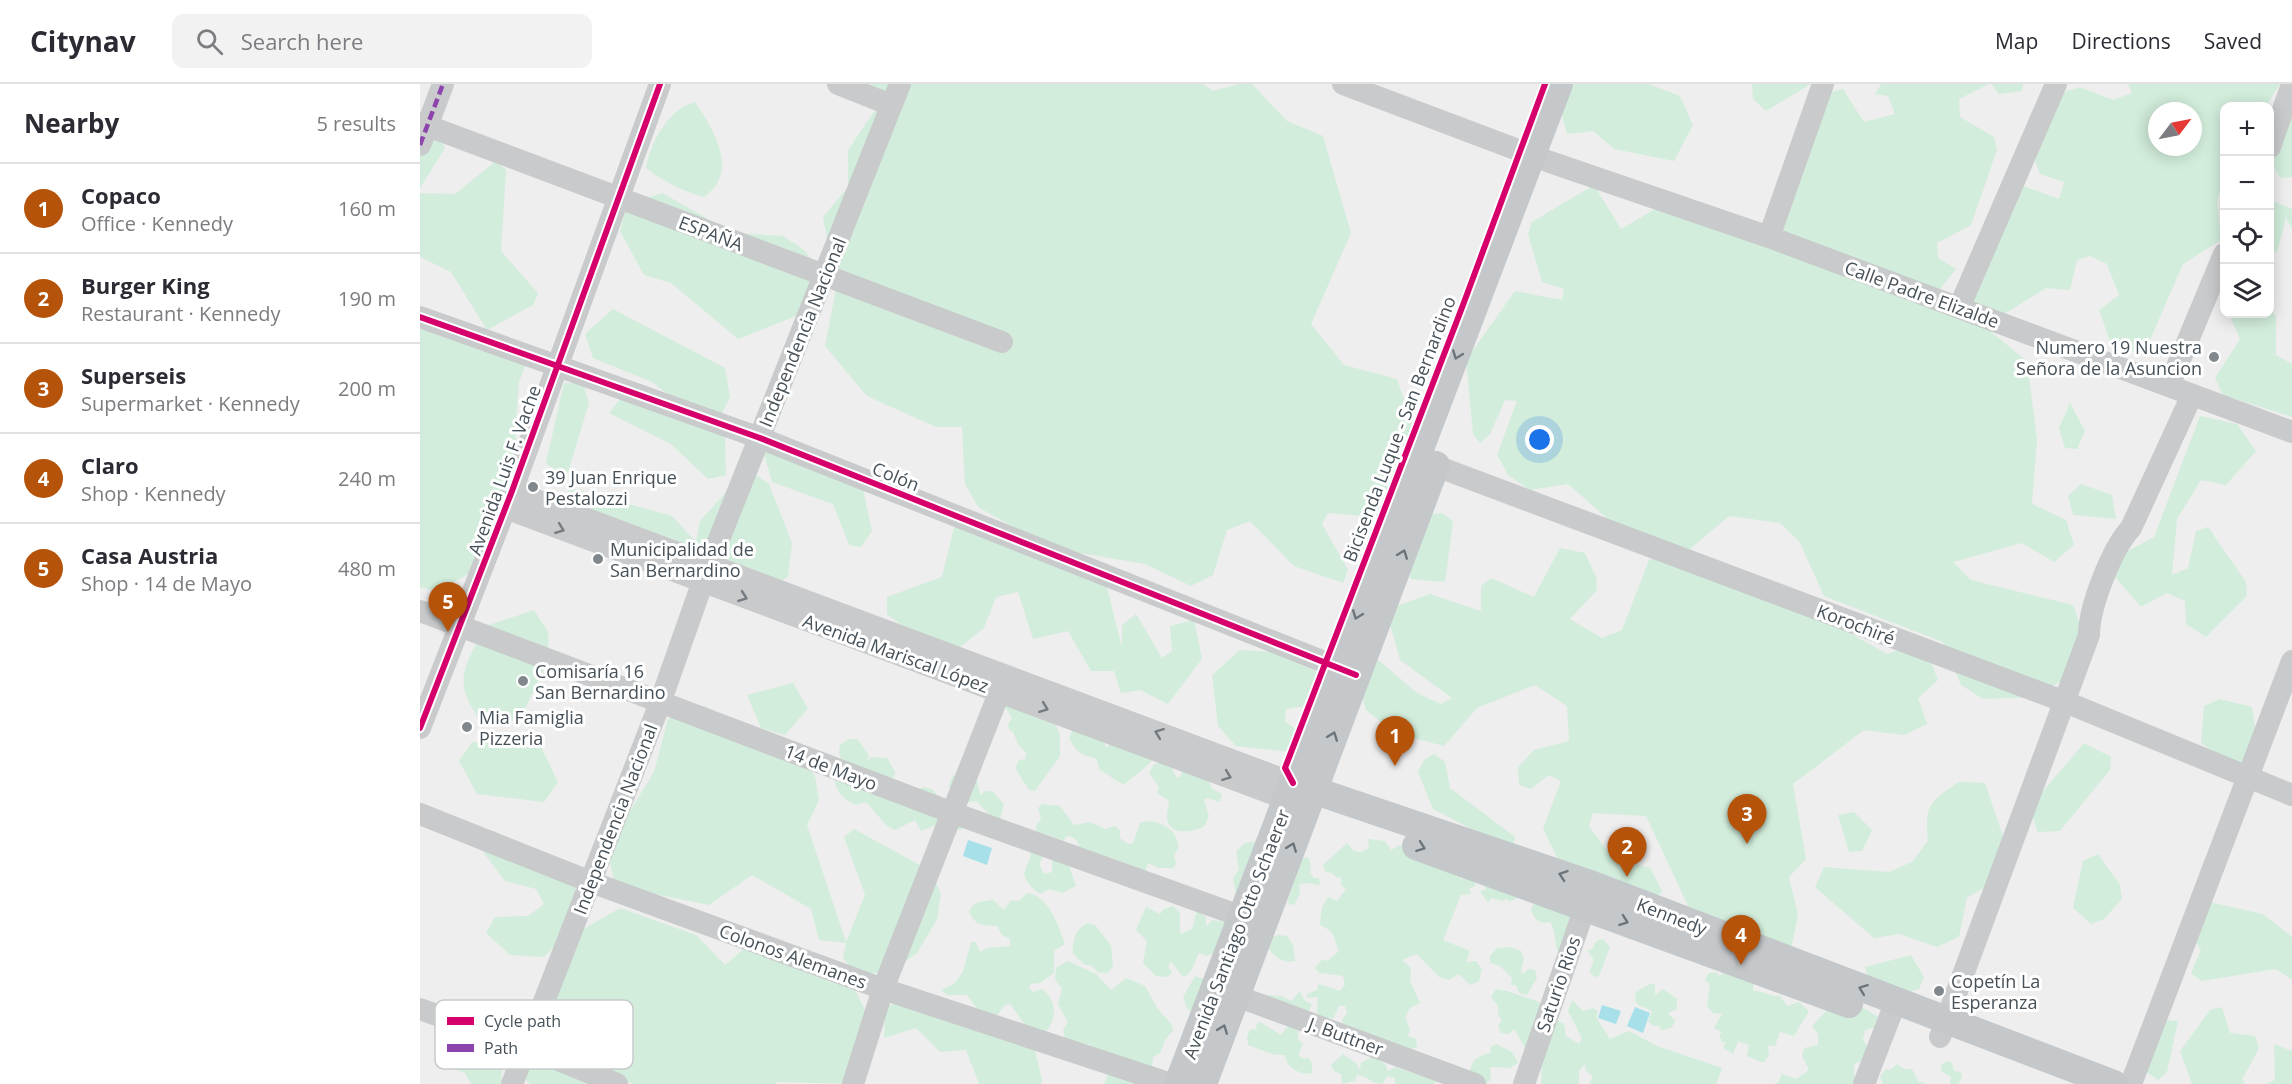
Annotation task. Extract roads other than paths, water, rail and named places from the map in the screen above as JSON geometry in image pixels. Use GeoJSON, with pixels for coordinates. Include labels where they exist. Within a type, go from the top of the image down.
{"type":"FeatureCollection","features":[{"type":"Feature","properties":{"kind":"main road"},"geometry":{"type":"LineString","coordinates":[[1542,159],[1559,84]]}},
{"type":"Feature","properties":{"kind":"main road"},"geometry":{"type":"LineString","coordinates":[[1300,795],[1542,159],[1579,84]]}},
{"type":"Feature","properties":{"kind":"main road","name":"Kennedy"},"geometry":{"type":"LineString","coordinates":[[1300,795],[1589,896],[1944,1029],[2114,1084]]}},
{"type":"Feature","properties":{"kind":"main road","name":"Avenida Santiago Otto Schaerer"},"geometry":{"type":"LineString","coordinates":[[1203,1084],[1243,916],[1300,795]]}},
{"type":"Feature","properties":{"kind":"main road","name":"Avenida Santiago Otto Schaerer"},"geometry":{"type":"LineString","coordinates":[[1178,1084],[1226,992],[1300,795]]}},
{"type":"Feature","properties":{"kind":"main road","name":"Kennedy"},"geometry":{"type":"LineString","coordinates":[[1944,1029],[2066,1084]]}},
{"type":"Feature","properties":{"kind":"street"},"geometry":{"type":"LineString","coordinates":[[422,131],[442,84]]}},
{"type":"Feature","properties":{"kind":"street","name":"Avenida Luis F. Vache"},"geometry":{"type":"LineString","coordinates":[[420,728],[462,626],[509,500],[660,84]]}},
{"type":"Feature","properties":{"kind":"street"},"geometry":{"type":"LineString","coordinates":[[838,84],[895,94]]}},
{"type":"Feature","properties":{"kind":"street","name":"Calle Padre Elizalde"},"geometry":{"type":"LineString","coordinates":[[1343,84],[1542,159],[1769,237],[2292,432]]}},
{"type":"Feature","properties":{"kind":"street"},"geometry":{"type":"LineString","coordinates":[[1769,237],[1823,84]]}},
{"type":"Feature","properties":{"kind":"street"},"geometry":{"type":"LineString","coordinates":[[1959,308],[2056,84]]}},
{"type":"Feature","properties":{"kind":"street"},"geometry":{"type":"LineString","coordinates":[[2274,136],[2292,84]]}},
{"type":"Feature","properties":{"kind":"street","name":"Independencia Nacional"},"geometry":{"type":"LineString","coordinates":[[545,1000],[660,703],[706,574],[895,94]]}},
{"type":"Feature","properties":{"kind":"street","name":"ESPAÑA"},"geometry":{"type":"LineString","coordinates":[[422,131],[618,198],[1002,342]]}},
{"type":"Feature","properties":{"kind":"street"},"geometry":{"type":"LineString","coordinates":[[2169,386],[2220,264]]}},
{"type":"Feature","properties":{"kind":"street","name":"Colón"},"geometry":{"type":"LineString","coordinates":[[420,317],[557,368],[760,438],[1347,671]]}},
{"type":"Feature","properties":{"kind":"street"},"geometry":{"type":"LineString","coordinates":[[1944,1029],[2063,701],[2089,635],[2097,626],[2134,543],[2131,528],[2192,395]]}},
{"type":"Feature","properties":{"kind":"street","name":"Korochiré"},"geometry":{"type":"LineString","coordinates":[[1427,463],[2063,701],[2292,795]]}},
{"type":"Feature","properties":{"kind":"street","name":"Avenida Mariscal López"},"geometry":{"type":"LineString","coordinates":[[509,500],[1300,795]]}},
{"type":"Feature","properties":{"kind":"street","name":"14 de Mayo"},"geometry":{"type":"LineString","coordinates":[[420,611],[953,813],[1243,916]]}},
{"type":"Feature","properties":{"kind":"street"},"geometry":{"type":"LineString","coordinates":[[2132,1084],[2292,661]]}},
{"type":"Feature","properties":{"kind":"street"},"geometry":{"type":"LineString","coordinates":[[853,1084],[883,989],[1003,684]]}},
{"type":"Feature","properties":{"kind":"street","name":"Colonos Alemanes"},"geometry":{"type":"LineString","coordinates":[[420,814],[591,882],[883,989],[1171,1084]]}},
{"type":"Feature","properties":{"kind":"street","name":"Saturio Rios"},"geometry":{"type":"LineString","coordinates":[[1524,1084],[1589,896]]}},
{"type":"Feature","properties":{"kind":"street","name":"J. Buttner"},"geometry":{"type":"LineString","coordinates":[[1226,992],[1474,1084]]}},
{"type":"Feature","properties":{"kind":"street"},"geometry":{"type":"LineString","coordinates":[[420,1009],[435,1014]]}},
{"type":"Feature","properties":{"kind":"street"},"geometry":{"type":"LineString","coordinates":[[1864,1084],[1892,1010]]}},
{"type":"Feature","properties":{"kind":"street","name":"Independencia Nacional"},"geometry":{"type":"LineString","coordinates":[[512,1084],[518,1069]]}},
{"type":"Feature","properties":{"kind":"street"},"geometry":{"type":"LineString","coordinates":[[581,1069],[617,1084]]}},
{"type":"Feature","properties":{"kind":"water"},"geometry":{"type":"Polygon","coordinates":[[[968,840],[992,848],[987,865],[963,856],[968,840]]]}},
{"type":"Feature","properties":{"kind":"water"},"geometry":{"type":"Polygon","coordinates":[[[1602,1005],[1621,1011],[1616,1024],[1598,1018],[1602,1005]]]}},
{"type":"Feature","properties":{"kind":"water"},"geometry":{"type":"Polygon","coordinates":[[[1635,1007],[1650,1013],[1643,1033],[1627,1026],[1635,1007]]]}},
{"type":"Feature","properties":{"kind":"place","name":"Numero 19 Nuestra Señora de la Asuncion"},"geometry":{"type":"Point","coordinates":[2214,357]}},
{"type":"Feature","properties":{"kind":"place","name":"39 Juan Enrique Pestalozzi"},"geometry":{"type":"Point","coordinates":[533,487]}},
{"type":"Feature","properties":{"kind":"place","name":"Municipalidad de San Bernardino"},"geometry":{"type":"Point","coordinates":[598,559]}},
{"type":"Feature","properties":{"kind":"place","name":"Casa Austria"},"geometry":{"type":"Point","coordinates":[448,632]}},
{"type":"Feature","properties":{"kind":"place","name":"Comisaría 16 San Bernardino"},"geometry":{"type":"Point","coordinates":[523,681]}},
{"type":"Feature","properties":{"kind":"place","name":"Mia Famiglia Pizzeria"},"geometry":{"type":"Point","coordinates":[467,727]}},
{"type":"Feature","properties":{"kind":"place","name":"Copaco"},"geometry":{"type":"Point","coordinates":[1395,766]}},
{"type":"Feature","properties":{"kind":"place","name":"Superseis"},"geometry":{"type":"Point","coordinates":[1747,844]}},
{"type":"Feature","properties":{"kind":"place","name":"Burger King"},"geometry":{"type":"Point","coordinates":[1627,877]}},
{"type":"Feature","properties":{"kind":"place","name":"Claro"},"geometry":{"type":"Point","coordinates":[1741,965]}},
{"type":"Feature","properties":{"kind":"place","name":"Copetín La Esperanza"},"geometry":{"type":"Point","coordinates":[1939,991]}}]}
